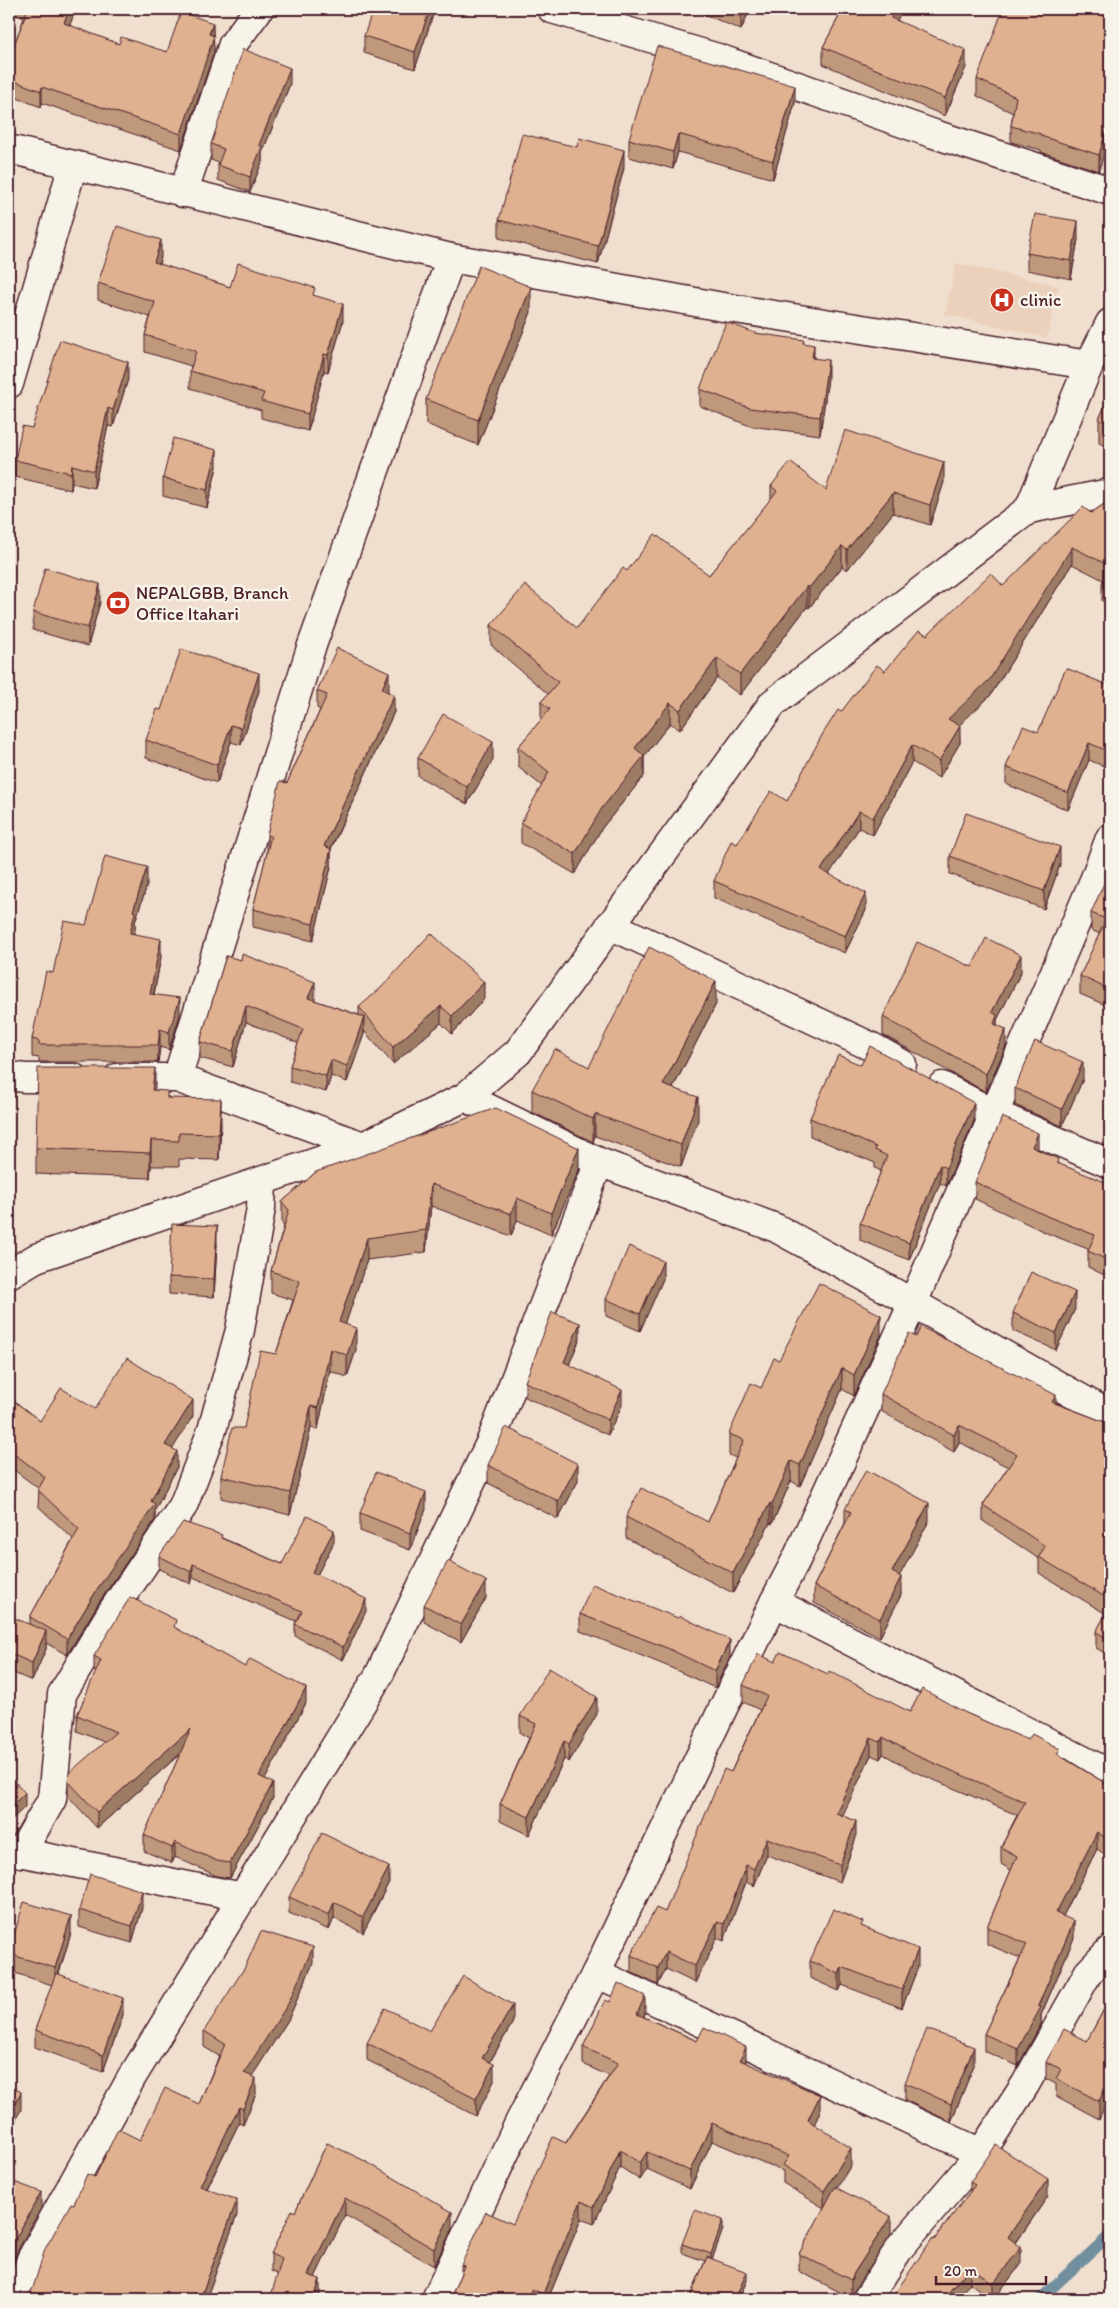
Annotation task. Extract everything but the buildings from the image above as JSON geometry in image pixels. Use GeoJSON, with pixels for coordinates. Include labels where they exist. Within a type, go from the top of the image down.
{"type":"FeatureCollection","features":[{"type":"Feature","properties":{"kind":"street"},"geometry":{"type":"LineString","coordinates":[[183,192],[233,44],[259,9]]}},
{"type":"Feature","properties":{"kind":"street"},"geometry":{"type":"LineString","coordinates":[[552,9],[718,58],[934,134],[1110,192]]}},
{"type":"Feature","properties":{"kind":"street"},"geometry":{"type":"LineString","coordinates":[[9,149],[451,258],[723,307],[1089,365]]}},
{"type":"Feature","properties":{"kind":"street"},"geometry":{"type":"LineString","coordinates":[[9,384],[73,165]]}},
{"type":"Feature","properties":{"kind":"street"},"geometry":{"type":"LineString","coordinates":[[176,1078],[310,651],[451,258]]}},
{"type":"Feature","properties":{"kind":"street"},"geometry":{"type":"LineString","coordinates":[[1029,509],[1089,365],[1110,323]]}},
{"type":"Feature","properties":{"kind":"street"},"geometry":{"type":"LineString","coordinates":[[9,1274],[36,1258],[363,1146],[465,1097],[518,1052],[773,703],[1029,509],[1110,493]]}},
{"type":"Feature","properties":{"kind":"street"},"geometry":{"type":"LineString","coordinates":[[436,2299],[519,2123],[596,1973],[774,1602],[797,1558],[913,1303],[992,1113],[1103,881],[1110,838]]}},
{"type":"Feature","properties":{"kind":"street"},"geometry":{"type":"LineString","coordinates":[[610,925],[872,1047],[992,1113],[1110,1164]]}},
{"type":"Feature","properties":{"kind":"street"},"geometry":{"type":"LineString","coordinates":[[9,1076],[25,1078],[176,1078],[363,1146]]}},
{"type":"Feature","properties":{"kind":"street"},"geometry":{"type":"LineString","coordinates":[[465,1097],[598,1162],[776,1228],[1110,1415]]}},
{"type":"Feature","properties":{"kind":"street"},"geometry":{"type":"LineString","coordinates":[[18,2299],[32,2258],[127,2086],[383,1666],[491,1441],[598,1162]]}},
{"type":"Feature","properties":{"kind":"street"},"geometry":{"type":"LineString","coordinates":[[243,1897],[15,1852],[52,1799],[62,1694],[111,1613],[183,1506],[212,1430],[240,1330],[261,1208],[262,1181]]}},
{"type":"Feature","properties":{"kind":"street"},"geometry":{"type":"LineString","coordinates":[[774,1602],[1110,1774]]}},
{"type":"Feature","properties":{"kind":"street"},"geometry":{"type":"LineString","coordinates":[[867,2299],[901,2246],[981,2152],[1025,2085],[1088,1973],[1110,1950]]}},
{"type":"Feature","properties":{"kind":"street"},"geometry":{"type":"LineString","coordinates":[[596,1973],[981,2152]]}},
{"type":"Feature","properties":{"kind":"shaded area","name":"clinic"},"geometry":{"type":"Polygon","coordinates":[[[956,263],[1059,286],[1047,338],[945,314],[956,263]]]}},
{"type":"Feature","properties":{"kind":"waterway"},"geometry":{"type":"LineString","coordinates":[[1040,2299],[1110,2235]]}},
{"type":"Feature","properties":{"kind":"place","name":"clinic"},"geometry":{"type":"Point","coordinates":[1002,300]}},
{"type":"Feature","properties":{"kind":"place","name":"NEPALGBB, Branch Office Itahari"},"geometry":{"type":"Point","coordinates":[118,603]}}]}
